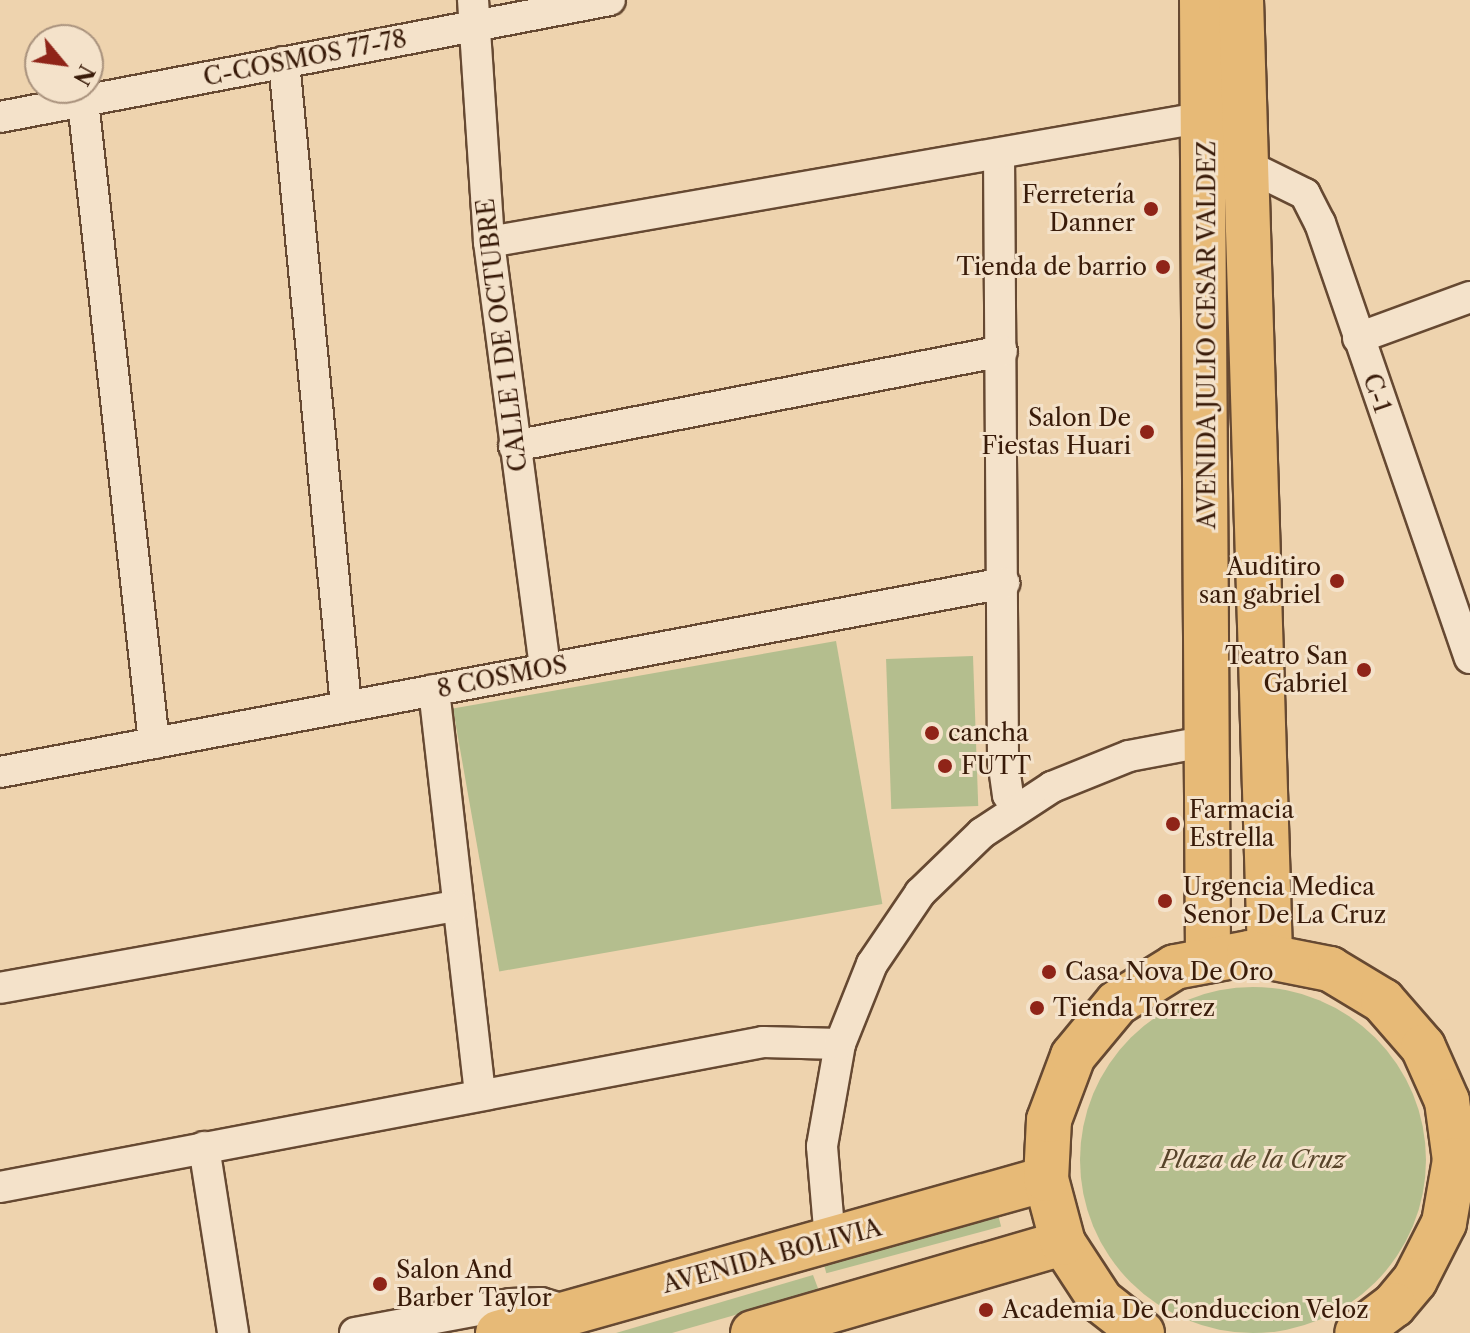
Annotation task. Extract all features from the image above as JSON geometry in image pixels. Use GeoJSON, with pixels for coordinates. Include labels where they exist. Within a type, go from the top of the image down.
{"type":"FeatureCollection","features":[{"type":"Feature","properties":{"kind":"main road","name":"AVENIDA JULIO CESAR VALDEZ"},"geometry":{"type":"LineString","coordinates":[[1202,0],[1208,957]]}},
{"type":"Feature","properties":{"kind":"main road","name":"AVENIDA JULIO CESAR VALDEZ"},"geometry":{"type":"LineString","coordinates":[[1241,0],[1270,954]]}},
{"type":"Feature","properties":{"kind":"main road"},"geometry":{"type":"LineString","coordinates":[[1142,1333],[1101,1301],[1063,1243],[1046,1179],[1049,1120],[1058,1087],[1089,1032],[1145,983],[1208,957],[1270,954],[1330,969],[1368,990],[1454,1069],[1462,1125],[1452,1192],[1432,1253],[1394,1305],[1357,1333]]}},
{"type":"Feature","properties":{"kind":"main road","name":"AVENIDA BOLIVIA"},"geometry":{"type":"LineString","coordinates":[[498,1333],[1046,1179]]}},
{"type":"Feature","properties":{"kind":"main road"},"geometry":{"type":"LineString","coordinates":[[753,1333],[814,1324],[1063,1243]]}},
{"type":"Feature","properties":{"kind":"street","name":"C-COSMOS 77-78"},"geometry":{"type":"LineString","coordinates":[[104,97],[284,62],[474,13],[610,0]]}},
{"type":"Feature","properties":{"kind":"street","name":"CALLE 1 DE OCTUBRE"},"geometry":{"type":"LineString","coordinates":[[474,13],[489,242],[545,669]]}},
{"type":"Feature","properties":{"kind":"street"},"geometry":{"type":"LineString","coordinates":[[284,62],[346,706]]}},
{"type":"Feature","properties":{"kind":"street","name":"C-COSMOS 77-78"},"geometry":{"type":"LineString","coordinates":[[0,117],[67,104]]}},
{"type":"Feature","properties":{"kind":"street"},"geometry":{"type":"LineString","coordinates":[[83,104],[154,743]]}},
{"type":"Feature","properties":{"kind":"street"},"geometry":{"type":"LineString","coordinates":[[489,242],[1205,117]]}},
{"type":"Feature","properties":{"kind":"street"},"geometry":{"type":"LineString","coordinates":[[999,154],[1003,760],[1008,795],[1017,807]]}},
{"type":"Feature","properties":{"kind":"street","name":"C-1"},"geometry":{"type":"LineString","coordinates":[[1244,164],[1305,194],[1320,223],[1470,658]]}},
{"type":"Feature","properties":{"kind":"street"},"geometry":{"type":"LineString","coordinates":[[1358,338],[1470,297]]}},
{"type":"Feature","properties":{"kind":"street"},"geometry":{"type":"LineString","coordinates":[[514,446],[1002,351]]}},
{"type":"Feature","properties":{"kind":"street","name":"8 COSMOS"},"geometry":{"type":"LineString","coordinates":[[0,772],[1004,583]]}},
{"type":"Feature","properties":{"kind":"street"},"geometry":{"type":"LineString","coordinates":[[434,690],[456,906],[480,1093]]}},
{"type":"Feature","properties":{"kind":"street"},"geometry":{"type":"LineString","coordinates":[[830,1240],[822,1146],[840,1044],[872,964],[920,893],[971,842],[1017,807],[1089,769],[1169,746],[1209,741]]}},
{"type":"Feature","properties":{"kind":"street"},"geometry":{"type":"LineString","coordinates":[[0,988],[456,906]]}},
{"type":"Feature","properties":{"kind":"street"},"geometry":{"type":"LineString","coordinates":[[0,1187],[480,1093],[763,1042],[840,1044]]}},
{"type":"Feature","properties":{"kind":"street"},"geometry":{"type":"LineString","coordinates":[[204,1147],[233,1333]]}},
{"type":"Feature","properties":{"kind":"street"},"geometry":{"type":"LineString","coordinates":[[355,1333],[510,1304],[541,1303],[568,1312]]}},
{"type":"Feature","properties":{"kind":"green space"},"geometry":{"type":"Polygon","coordinates":[[[836,641],[882,904],[499,971],[453,709],[836,641]]]}},
{"type":"Feature","properties":{"kind":"green space","name":"cancha"},"geometry":{"type":"Polygon","coordinates":[[[973,656],[978,806],[891,809],[886,659],[973,656]]]}},
{"type":"Feature","properties":{"kind":"green space","name":"Plaza de la Cruz"},"geometry":{"type":"Polygon","coordinates":[[[1253,987],[1287,991],[1319,1000],[1363,1026],[1387,1050],[1413,1094],[1422,1126],[1426,1160],[1422,1194],[1413,1226],[1387,1270],[1363,1294],[1319,1320],[1287,1329],[1253,1333],[1219,1329],[1187,1320],[1143,1294],[1119,1270],[1093,1226],[1084,1194],[1080,1160],[1084,1126],[1093,1094],[1119,1050],[1143,1026],[1187,1000],[1219,991],[1253,987]]]}},
{"type":"Feature","properties":{"kind":"green space"},"geometry":{"type":"Polygon","coordinates":[[[997,1211],[1001,1226],[826,1273],[822,1258],[997,1211]]]}},
{"type":"Feature","properties":{"kind":"green space"},"geometry":{"type":"Polygon","coordinates":[[[813,1275],[819,1291],[672,1333],[616,1333],[813,1275]]]}},
{"type":"Feature","properties":{"kind":"place","name":"Ferretería Danner"},"geometry":{"type":"Point","coordinates":[1151,209]}},
{"type":"Feature","properties":{"kind":"place","name":"Tienda de barrio"},"geometry":{"type":"Point","coordinates":[1163,267]}},
{"type":"Feature","properties":{"kind":"place","name":"Salon De Fiestas Huari"},"geometry":{"type":"Point","coordinates":[1147,432]}},
{"type":"Feature","properties":{"kind":"place","name":"Auditiro san gabriel"},"geometry":{"type":"Point","coordinates":[1337,581]}},
{"type":"Feature","properties":{"kind":"place","name":"Teatro San Gabriel"},"geometry":{"type":"Point","coordinates":[1364,670]}},
{"type":"Feature","properties":{"kind":"place","name":"cancha"},"geometry":{"type":"Point","coordinates":[932,733]}},
{"type":"Feature","properties":{"kind":"place","name":"FUTT"},"geometry":{"type":"Point","coordinates":[945,766]}},
{"type":"Feature","properties":{"kind":"place","name":"Farmacia Estrella"},"geometry":{"type":"Point","coordinates":[1173,824]}},
{"type":"Feature","properties":{"kind":"place","name":"Urgencia Medica Senor De La Cruz"},"geometry":{"type":"Point","coordinates":[1165,901]}},
{"type":"Feature","properties":{"kind":"place","name":"Casa Nova De Oro"},"geometry":{"type":"Point","coordinates":[1049,972]}},
{"type":"Feature","properties":{"kind":"place","name":"Tienda Torrez"},"geometry":{"type":"Point","coordinates":[1037,1008]}},
{"type":"Feature","properties":{"kind":"place","name":"Salon And Barber Taylor"},"geometry":{"type":"Point","coordinates":[380,1284]}},
{"type":"Feature","properties":{"kind":"place","name":"Academia De Conduccion Veloz"},"geometry":{"type":"Point","coordinates":[986,1310]}}]}
